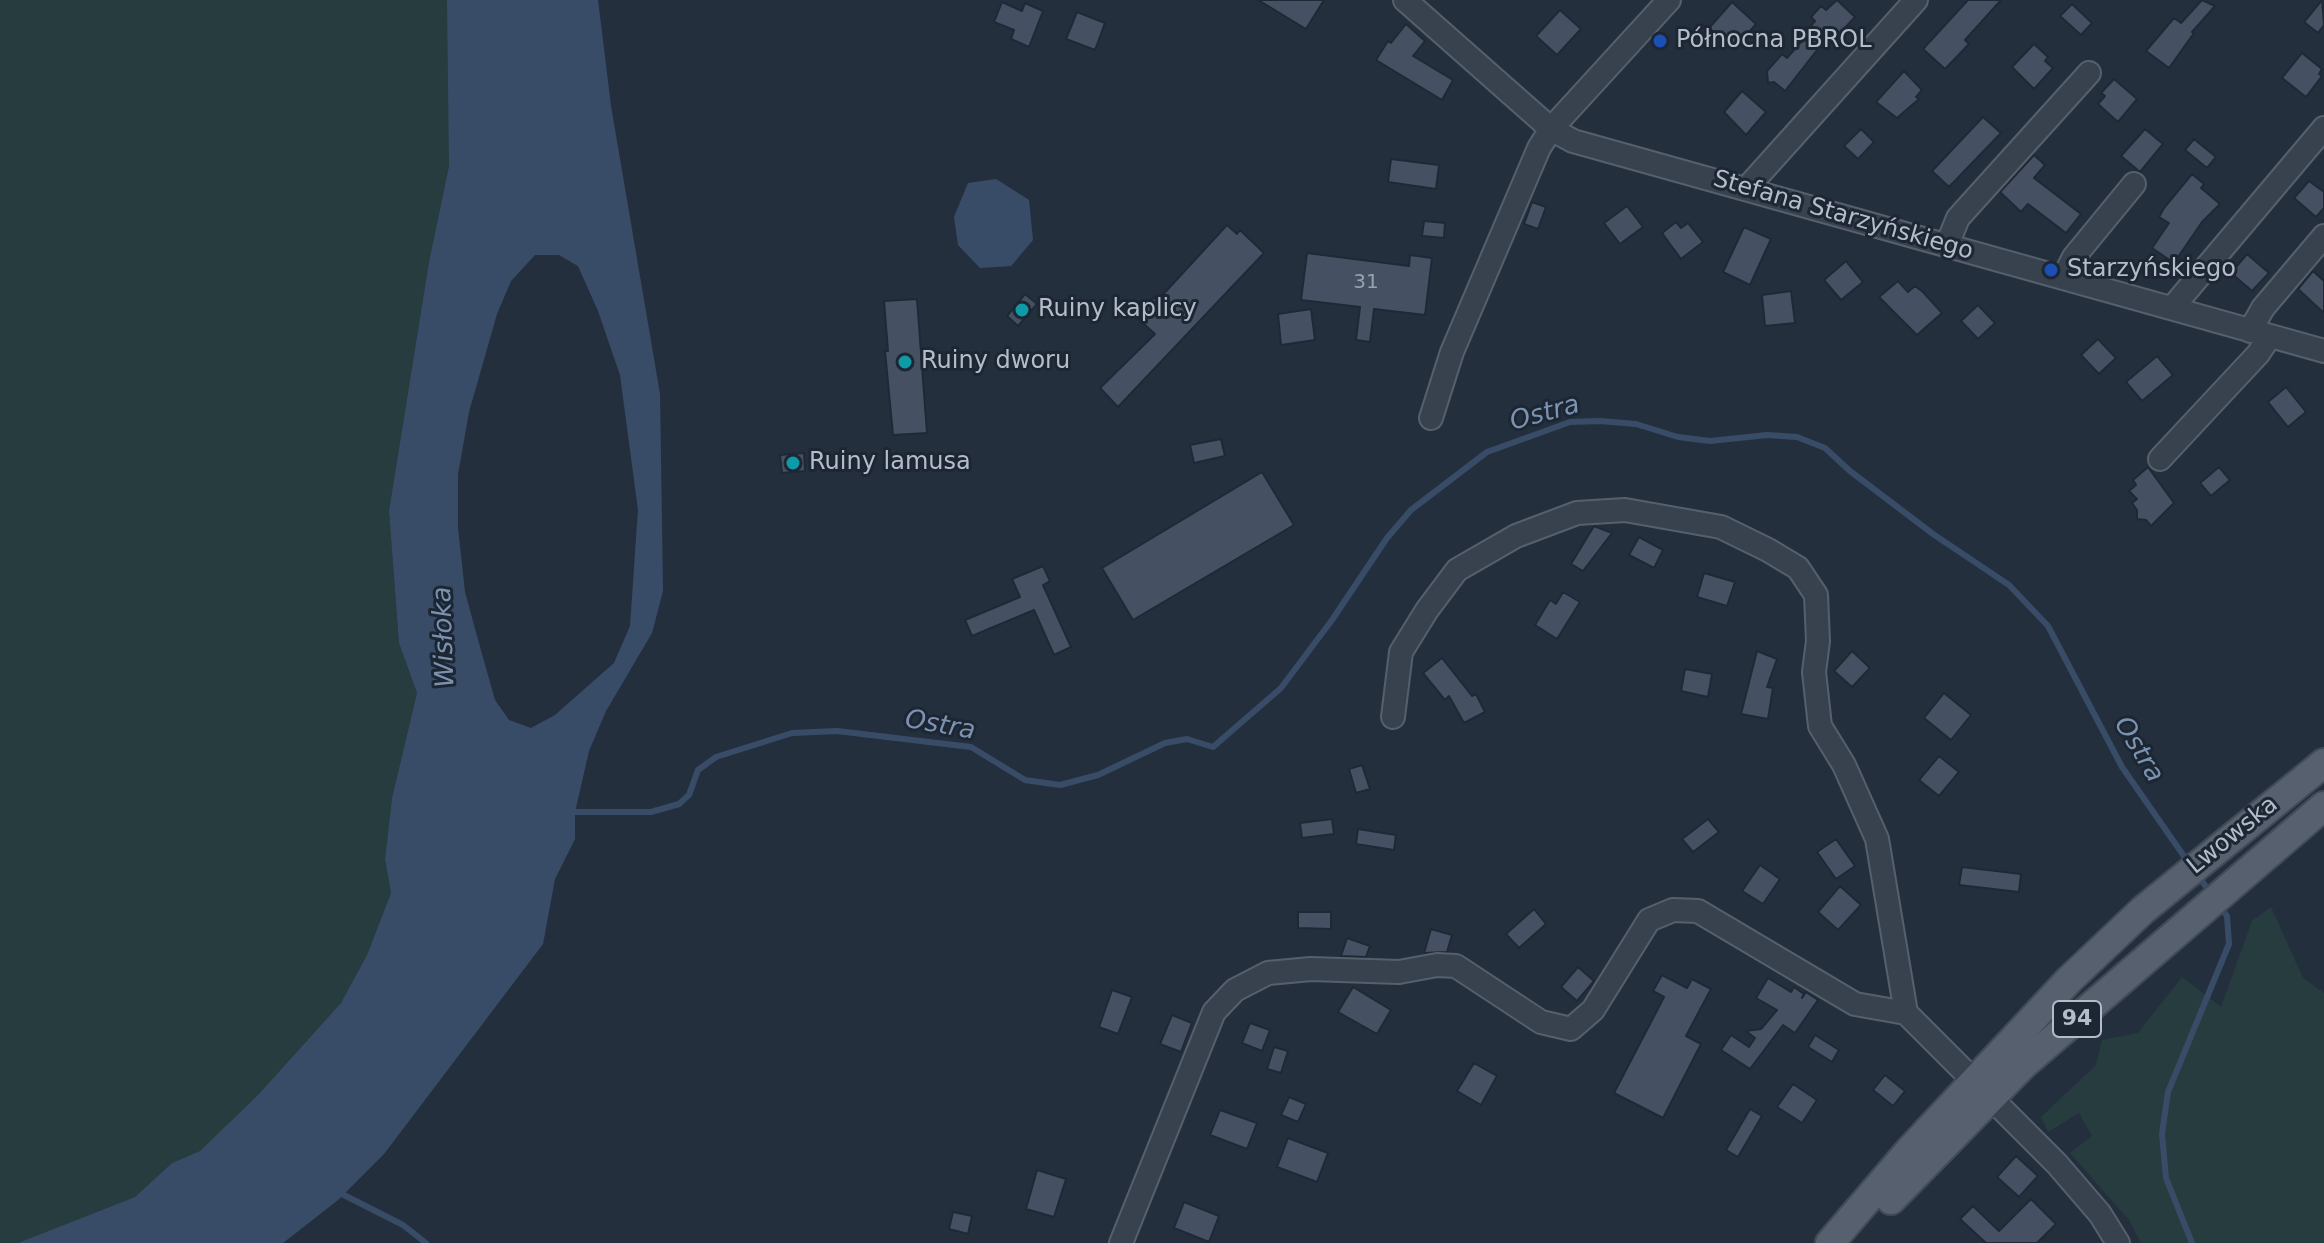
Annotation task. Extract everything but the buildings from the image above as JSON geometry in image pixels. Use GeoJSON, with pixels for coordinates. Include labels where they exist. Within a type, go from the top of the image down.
{"type":"FeatureCollection","features":[{"type":"Feature","properties":{"kind":"main road","name":"Lwowska"},"geometry":{"type":"LineString","coordinates":[[1983,1089],[2069,980],[2143,910],[2324,763]]}},
{"type":"Feature","properties":{"kind":"main road","name":"Lwowska"},"geometry":{"type":"LineString","coordinates":[[1983,1089],[2023,1065],[2324,806]]}},
{"type":"Feature","properties":{"kind":"main road","name":"94"},"geometry":{"type":"LineString","coordinates":[[1830,1243],[1983,1089]]}},
{"type":"Feature","properties":{"kind":"main road","name":"94"},"geometry":{"type":"LineString","coordinates":[[1853,1243],[1983,1089]]}},
{"type":"Feature","properties":{"kind":"street","name":"Stefana Starzyńskiego"},"geometry":{"type":"LineString","coordinates":[[1405,0],[1551,129],[1573,141],[2324,351]]}},
{"type":"Feature","properties":{"kind":"street"},"geometry":{"type":"LineString","coordinates":[[1431,418],[1452,352],[1521,184],[1551,129],[1669,0]]}},
{"type":"Feature","properties":{"kind":"street"},"geometry":{"type":"LineString","coordinates":[[1746,189],[1916,0]]}},
{"type":"Feature","properties":{"kind":"street"},"geometry":{"type":"LineString","coordinates":[[1947,245],[1958,218],[2089,73]]}},
{"type":"Feature","properties":{"kind":"street"},"geometry":{"type":"LineString","coordinates":[[2172,308],[2324,128]]}},
{"type":"Feature","properties":{"kind":"street"},"geometry":{"type":"LineString","coordinates":[[2063,278],[2074,257],[2134,184]]}},
{"type":"Feature","properties":{"kind":"street"},"geometry":{"type":"LineString","coordinates":[[2160,459],[2258,354],[2263,308],[2324,236]]}},
{"type":"Feature","properties":{"kind":"street"},"geometry":{"type":"LineString","coordinates":[[1393,717],[1401,652],[1457,570],[1516,536],[1577,513],[1625,510],[1721,527],[1798,568],[1816,595],[1818,641],[1814,672],[1820,726],[1844,765],[1877,839],[1897,975],[1906,1013],[2077,1186],[2118,1243]]}},
{"type":"Feature","properties":{"kind":"street"},"geometry":{"type":"LineString","coordinates":[[1121,1243],[1214,1012],[1235,990],[1268,973],[1311,969],[1399,972],[1437,965],[1456,966],[1541,1022],[1571,1029],[1593,1010],[1649,920],[1673,910],[1698,911],[1855,1004],[1906,1013]]}},
{"type":"Feature","properties":{"kind":"green space"},"geometry":{"type":"Polygon","coordinates":[[[0,0],[447,0],[450,64],[449,166],[429,262],[389,511],[399,643],[417,693],[392,798],[385,859],[391,893],[367,955],[341,1003],[259,1094],[200,1151],[172,1163],[135,1197],[18,1243],[0,1243],[0,0]]]}},
{"type":"Feature","properties":{"kind":"green space"},"geometry":{"type":"Polygon","coordinates":[[[2271,907],[2303,978],[2324,993],[2324,1243],[2141,1243],[2129,1220],[2070,1153],[2092,1136],[2079,1113],[2048,1132],[2041,1117],[2096,1065],[2102,1040],[2138,1033],[2182,977],[2221,1007],[2252,921],[2271,907]]]}},
{"type":"Feature","properties":{"kind":"water","name":"Wisłoka"},"geometry":{"type":"Polygon","coordinates":[[[447,0],[598,0],[611,106],[660,394],[663,591],[652,633],[606,711],[589,751],[575,812],[575,839],[555,879],[543,944],[384,1154],[338,1200],[283,1243],[18,1243],[135,1197],[172,1163],[200,1151],[259,1094],[341,1003],[367,955],[391,893],[385,859],[392,798],[417,693],[399,643],[389,511],[429,262],[449,166],[447,0]],[[535,255],[511,281],[497,314],[469,412],[458,474],[458,528],[465,592],[495,700],[509,720],[531,728],[555,715],[614,663],[630,626],[638,510],[620,375],[598,311],[578,266],[559,255],[535,255]]]}},
{"type":"Feature","properties":{"kind":"water"},"geometry":{"type":"Polygon","coordinates":[[[996,179],[1029,200],[1033,240],[1011,266],[980,268],[958,245],[954,217],[968,183],[996,179]]]}},
{"type":"Feature","properties":{"kind":"waterway","name":"Ostra"},"geometry":{"type":"LineString","coordinates":[[567,812],[651,812],[679,804],[689,795],[698,770],[716,757],[792,733],[837,731],[971,747],[1025,780],[1060,785],[1098,775],[1165,743],[1187,739],[1213,747],[1281,688],[1332,620],[1387,538],[1411,510],[1487,452],[1570,422],[1600,421],[1636,424],[1678,437],[1710,441],[1767,435],[1797,437],[1825,448],[1850,471],[1933,534],[2009,585],[2048,626],[2122,767],[2188,862]]}},
{"type":"Feature","properties":{"kind":"waterway","name":"Ostra"},"geometry":{"type":"LineString","coordinates":[[2197,874],[2211,894]]}},
{"type":"Feature","properties":{"kind":"waterway","name":"Ostra"},"geometry":{"type":"LineString","coordinates":[[2192,1243],[2166,1178],[2162,1134],[2168,1092],[2229,944],[2227,916],[2220,907]]}},
{"type":"Feature","properties":{"kind":"waterway"},"geometry":{"type":"LineString","coordinates":[[336,1191],[403,1225],[426,1243]]}},
{"type":"Feature","properties":{"kind":"place","name":"Północna PBROL"},"geometry":{"type":"Point","coordinates":[1660,41]}},
{"type":"Feature","properties":{"kind":"place","name":"Starzyńskiego"},"geometry":{"type":"Point","coordinates":[2051,270]}},
{"type":"Feature","properties":{"kind":"place","name":"Ruiny kaplicy"},"geometry":{"type":"Point","coordinates":[1022,310]}},
{"type":"Feature","properties":{"kind":"place","name":"Ruiny dworu"},"geometry":{"type":"Point","coordinates":[905,362]}},
{"type":"Feature","properties":{"kind":"place","name":"Ruiny lamusa"},"geometry":{"type":"Point","coordinates":[793,463]}}]}
